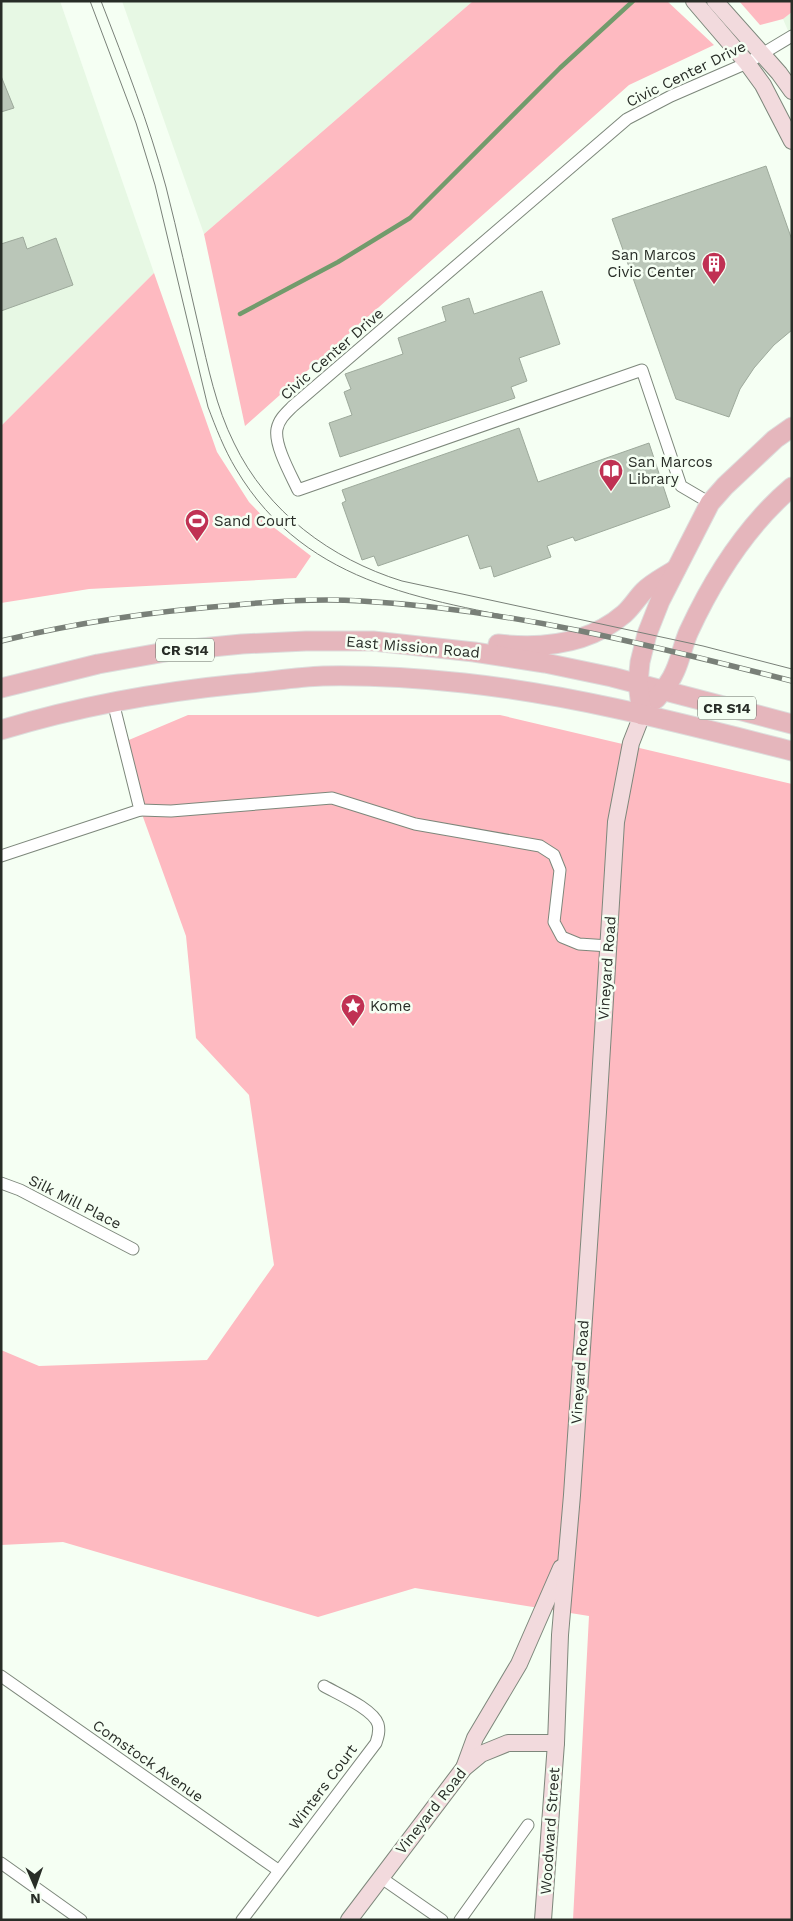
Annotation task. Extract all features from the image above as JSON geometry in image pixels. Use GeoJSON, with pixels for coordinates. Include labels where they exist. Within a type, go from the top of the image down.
{"type":"FeatureCollection","features":[{"type":"Feature","properties":{"kind":"main road"},"geometry":{"type":"LineString","coordinates":[[694,1],[762,54],[779,73],[792,92]]}},
{"type":"Feature","properties":{"kind":"main road"},"geometry":{"type":"LineString","coordinates":[[715,1],[725,25],[763,84],[792,141]]}},
{"type":"Feature","properties":{"kind":"main road"},"geometry":{"type":"LineString","coordinates":[[642,716],[638,684],[640,662],[647,634],[660,601],[710,503],[725,486],[775,439],[792,427]]}},
{"type":"Feature","properties":{"kind":"main road"},"geometry":{"type":"LineString","coordinates":[[642,716],[663,690],[675,671],[688,633],[716,577],[748,531],[772,504],[792,487]]}},
{"type":"Feature","properties":{"kind":"main road"},"geometry":{"type":"LineString","coordinates":[[373,641],[476,641],[526,646],[563,643],[594,633],[625,614],[645,590],[677,568]]}},
{"type":"Feature","properties":{"kind":"main road","name":"East Mission Road"},"geometry":{"type":"LineString","coordinates":[[1,688],[98,664],[171,651],[260,643],[373,641],[474,652],[545,663],[663,690],[792,724]]}},
{"type":"Feature","properties":{"kind":"main road","name":"East Mission Road"},"geometry":{"type":"LineString","coordinates":[[1,730],[113,702],[198,689],[311,677],[370,676],[464,683],[527,691],[792,751]]}},
{"type":"Feature","properties":{"kind":"main road","name":"Vineyard Road"},"geometry":{"type":"LineString","coordinates":[[349,1920],[464,1768],[481,1754],[508,1743],[556,1743],[560,1635],[609,946],[616,822],[631,743],[642,716]]}},
{"type":"Feature","properties":{"kind":"main road"},"geometry":{"type":"LineString","coordinates":[[464,1768],[475,1738],[518,1664],[566,1554]]}},
{"type":"Feature","properties":{"kind":"main road","name":"Woodward Street"},"geometry":{"type":"LineString","coordinates":[[544,1920],[556,1743]]}},
{"type":"Feature","properties":{"kind":"street","name":"Civic Center Drive"},"geometry":{"type":"LineString","coordinates":[[710,503],[681,486],[642,370],[298,490],[281,450],[277,430],[282,418],[293,406],[627,119],[671,96],[748,63],[792,36]]}},
{"type":"Feature","properties":{"kind":"street"},"geometry":{"type":"LineString","coordinates":[[113,702],[140,810]]}},
{"type":"Feature","properties":{"kind":"street"},"geometry":{"type":"LineString","coordinates":[[1,856],[140,810],[171,811],[332,798],[415,824],[540,846],[554,855],[560,870],[554,922],[562,937],[578,944],[609,946]]}},
{"type":"Feature","properties":{"kind":"street","name":"Silk Mill Place"},"geometry":{"type":"LineString","coordinates":[[1,1183],[20,1190],[133,1249]]}},
{"type":"Feature","properties":{"kind":"street","name":"Comstock Avenue"},"geometry":{"type":"LineString","coordinates":[[1,1676],[278,1870]]}},
{"type":"Feature","properties":{"kind":"street","name":"Winters Court"},"geometry":{"type":"LineString","coordinates":[[242,1920],[278,1870],[376,1744],[380,1731],[373,1715],[324,1686]]}},
{"type":"Feature","properties":{"kind":"street"},"geometry":{"type":"LineString","coordinates":[[460,1920],[528,1825]]}},
{"type":"Feature","properties":{"kind":"street"},"geometry":{"type":"LineString","coordinates":[[1,1864],[81,1920]]}},
{"type":"Feature","properties":{"kind":"street"},"geometry":{"type":"LineString","coordinates":[[380,1877],[442,1920]]}},
{"type":"Feature","properties":{"kind":"shaded area"},"geometry":{"type":"Polygon","coordinates":[[[1,1],[60,1],[154,273],[1,426],[1,1]]]}},
{"type":"Feature","properties":{"kind":"shaded area"},"geometry":{"type":"Polygon","coordinates":[[[122,1],[473,1],[204,234],[122,1]]]}},
{"type":"Feature","properties":{"kind":"shaded area"},"geometry":{"type":"Polygon","coordinates":[[[473,1],[667,1],[714,45],[629,85],[245,426],[204,234],[473,1]]]}},
{"type":"Feature","properties":{"kind":"shaded area"},"geometry":{"type":"Polygon","coordinates":[[[739,1],[792,1],[792,12],[783,19],[760,25],[739,1]]]}},
{"type":"Feature","properties":{"kind":"shaded area"},"geometry":{"type":"Polygon","coordinates":[[[792,12],[792,40],[783,19],[792,12]]]}},
{"type":"Feature","properties":{"kind":"shaded area"},"geometry":{"type":"Polygon","coordinates":[[[154,273],[217,452],[249,502],[272,526],[311,556],[296,578],[89,589],[1,603],[1,426],[154,273]]]}},
{"type":"Feature","properties":{"kind":"shaded area"},"geometry":{"type":"Polygon","coordinates":[[[188,715],[500,715],[792,784],[792,1920],[573,1920],[589,1616],[415,1588],[318,1617],[63,1542],[1,1545],[1,1350],[39,1366],[207,1360],[274,1265],[249,1095],[196,1038],[186,936],[117,745],[188,715]]]}},
{"type":"Feature","properties":{"kind":"building"},"geometry":{"type":"Polygon","coordinates":[[[1,76],[14,108],[1,112],[1,76]]]}},
{"type":"Feature","properties":{"kind":"building","name":"San Marcos Civic Center"},"geometry":{"type":"Polygon","coordinates":[[[766,166],[792,240],[792,330],[774,345],[754,368],[740,389],[729,417],[676,399],[612,219],[766,166]]]}},
{"type":"Feature","properties":{"kind":"building"},"geometry":{"type":"Polygon","coordinates":[[[23,237],[27,249],[56,238],[73,285],[1,311],[1,244],[23,237]]]}},
{"type":"Feature","properties":{"kind":"building"},"geometry":{"type":"Polygon","coordinates":[[[542,291],[560,344],[519,358],[527,381],[511,387],[515,398],[340,457],[329,423],[352,415],[344,392],[351,389],[345,374],[403,354],[398,338],[446,321],[442,307],[469,298],[474,314],[542,291]]]}},
{"type":"Feature","properties":{"kind":"building"},"geometry":{"type":"Polygon","coordinates":[[[519,428],[538,482],[649,443],[670,507],[575,541],[573,537],[547,546],[551,557],[494,577],[491,566],[480,569],[468,535],[378,566],[374,556],[362,560],[342,503],[346,501],[342,490],[519,428]]]}},
{"type":"Feature","properties":{"kind":"waterway"},"geometry":{"type":"LineString","coordinates":[[240,314],[338,262],[410,218],[560,68],[633,1]]}},
{"type":"Feature","properties":{"kind":"tram line"},"geometry":{"type":"LineString","coordinates":[[90,1],[136,123],[155,185],[208,407],[220,438],[236,469],[265,509],[299,541],[337,565],[377,583],[420,597],[465,608],[558,626]]}},
{"type":"Feature","properties":{"kind":"tram line"},"geometry":{"type":"LineString","coordinates":[[101,1],[136,94],[166,187],[217,401],[234,443],[248,468],[264,491],[283,511],[326,546],[376,572],[402,581],[703,646],[792,669]]}},
{"type":"Feature","properties":{"kind":"railway"},"geometry":{"type":"LineString","coordinates":[[1,641],[89,623],[176,610],[282,601],[345,600],[416,605],[525,620],[685,654],[792,681]]}},
{"type":"Feature","properties":{"kind":"place","name":"San Marcos Civic Center"},"geometry":{"type":"Point","coordinates":[714,285]}},
{"type":"Feature","properties":{"kind":"place","name":"San Marcos Library"},"geometry":{"type":"Point","coordinates":[611,492]}},
{"type":"Feature","properties":{"kind":"place","name":"Sand Court"},"geometry":{"type":"Point","coordinates":[197,542]}},
{"type":"Feature","properties":{"kind":"place","name":"Kome"},"geometry":{"type":"Point","coordinates":[353,1027]}}]}
